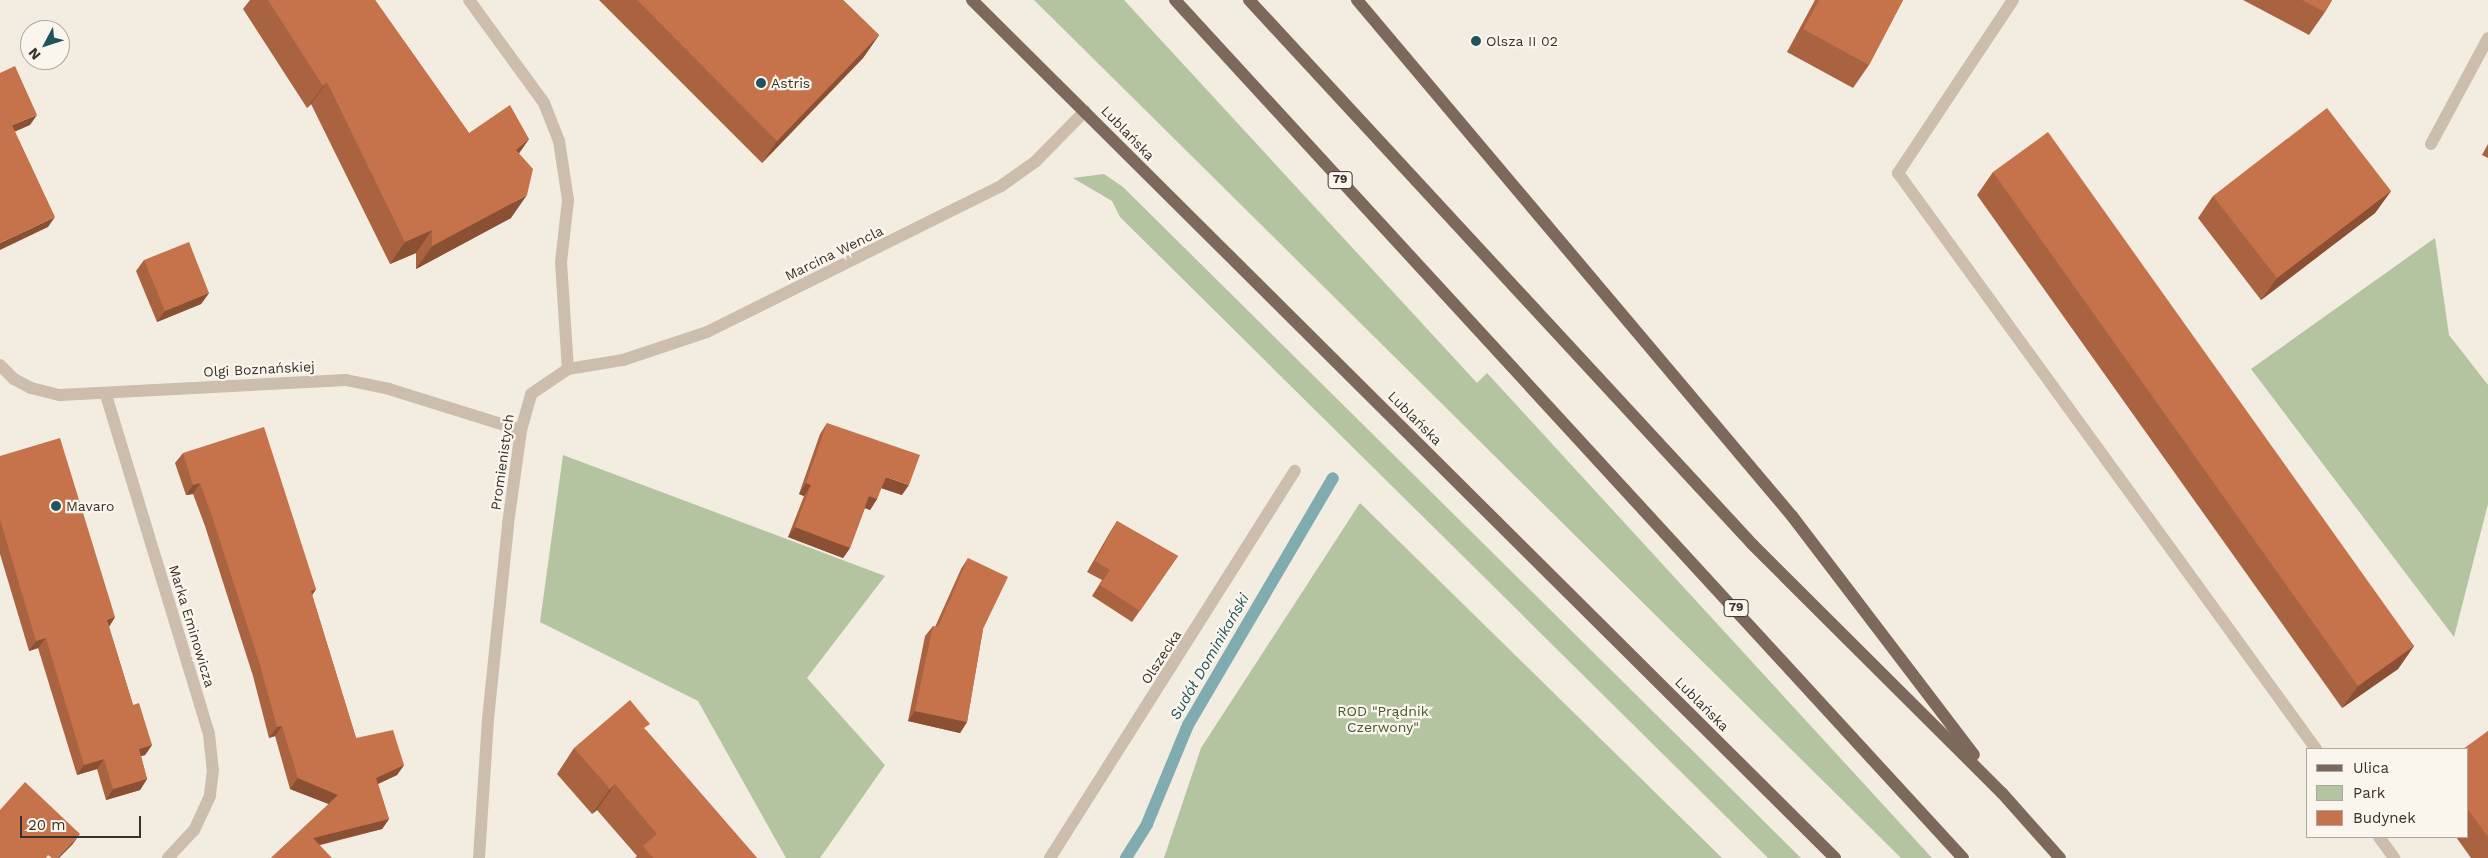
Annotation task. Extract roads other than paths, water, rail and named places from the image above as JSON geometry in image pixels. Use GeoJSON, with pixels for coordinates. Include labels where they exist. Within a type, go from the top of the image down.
{"type":"FeatureCollection","features":[{"type":"Feature","properties":{"kind":"main road","name":"Lublańska"},"geometry":{"type":"LineString","coordinates":[[972,0],[1086,111],[1836,858]]}},
{"type":"Feature","properties":{"kind":"main road","name":"79"},"geometry":{"type":"LineString","coordinates":[[1175,0],[1963,858]]}},
{"type":"Feature","properties":{"kind":"main road"},"geometry":{"type":"LineString","coordinates":[[1248,0],[1752,544],[2002,793],[2060,858]]}},
{"type":"Feature","properties":{"kind":"main road"},"geometry":{"type":"LineString","coordinates":[[1357,0],[1792,516],[2002,793]]}},
{"type":"Feature","properties":{"kind":"street"},"geometry":{"type":"LineString","coordinates":[[469,0],[544,103],[559,141],[568,200],[561,262],[568,369]]}},
{"type":"Feature","properties":{"kind":"street"},"geometry":{"type":"LineString","coordinates":[[2013,0],[1898,173],[2315,748]]}},
{"type":"Feature","properties":{"kind":"street"},"geometry":{"type":"LineString","coordinates":[[2431,144],[2488,38]]}},
{"type":"Feature","properties":{"kind":"street","name":"Marcina Wencla"},"geometry":{"type":"LineString","coordinates":[[568,369],[623,360],[707,332],[883,246],[1020,174],[1086,111]]}},
{"type":"Feature","properties":{"kind":"street","name":"Olgi Boznańskiej"},"geometry":{"type":"LineString","coordinates":[[0,365],[14,379],[31,388],[60,395],[106,395],[280,381],[346,380],[389,389],[521,430]]}},
{"type":"Feature","properties":{"kind":"street","name":"Promienistych"},"geometry":{"type":"LineString","coordinates":[[479,858],[489,709],[521,430],[531,394],[568,369]]}},
{"type":"Feature","properties":{"kind":"street","name":"Marka Eminowicza"},"geometry":{"type":"LineString","coordinates":[[106,395],[209,734],[213,770],[210,796],[194,830],[168,858]]}},
{"type":"Feature","properties":{"kind":"street","name":"Olszecka"},"geometry":{"type":"LineString","coordinates":[[1050,858],[1295,471]]}},
{"type":"Feature","properties":{"kind":"street"},"geometry":{"type":"LineString","coordinates":[[2380,838],[2394,858]]}},
{"type":"Feature","properties":{"kind":"waterway","name":"Sudół Dominikański"},"geometry":{"type":"LineString","coordinates":[[1126,858],[1147,824],[1188,725],[1333,478]]}},
{"type":"Feature","properties":{"kind":"place","name":"Olsza II 02"},"geometry":{"type":"Point","coordinates":[1476,41]}},
{"type":"Feature","properties":{"kind":"place","name":"Astris"},"geometry":{"type":"Point","coordinates":[761,83]}},
{"type":"Feature","properties":{"kind":"place","name":"Mavaro"},"geometry":{"type":"Point","coordinates":[56,506]}},
{"type":"Feature","properties":{"kind":"park label","name":"ROD \"Prądnik Czerwony\""},"geometry":{"type":"Point","coordinates":[1383,720]}}]}
